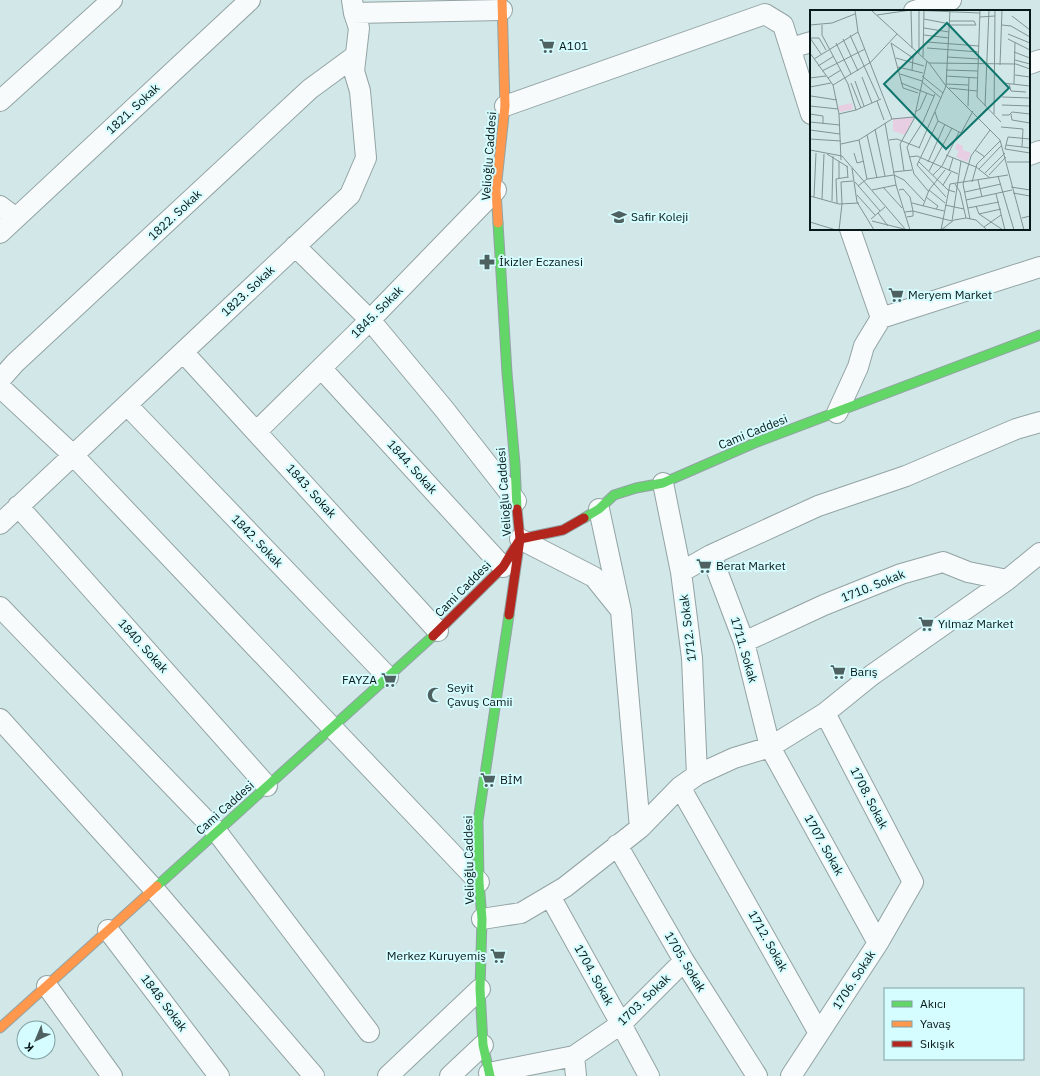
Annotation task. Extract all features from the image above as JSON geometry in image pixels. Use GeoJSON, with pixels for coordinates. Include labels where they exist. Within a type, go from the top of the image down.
{"type":"FeatureCollection","features":[{"type":"Feature","properties":{"kind":"street"},"geometry":{"type":"LineString","coordinates":[[2,93],[112,0]]}},
{"type":"Feature","properties":{"kind":"street","name":"1821. Sokak"},"geometry":{"type":"LineString","coordinates":[[0,233],[250,0]]}},
{"type":"Feature","properties":{"kind":"street"},"geometry":{"type":"LineString","coordinates":[[917,10],[951,0]]}},
{"type":"Feature","properties":{"kind":"street"},"geometry":{"type":"LineString","coordinates":[[353,7],[502,5]]}},
{"type":"Feature","properties":{"kind":"street","name":"Velioğlu Caddesi"},"geometry":{"type":"LineString","coordinates":[[489,1074],[483,1045],[480,989],[482,919],[478,882],[478,821],[520,539],[516,502],[515,464],[506,373],[496,190],[504,106],[502,5]]}},
{"type":"Feature","properties":{"kind":"street","name":"1823. Sokak"},"geometry":{"type":"LineString","coordinates":[[0,524],[350,195],[366,158],[360,91],[354,71],[359,28],[353,7]]}},
{"type":"Feature","properties":{"kind":"street"},"geometry":{"type":"LineString","coordinates":[[504,106],[765,14],[783,25],[810,111]]}},
{"type":"Feature","properties":{"kind":"street"},"geometry":{"type":"LineString","coordinates":[[791,48],[810,42]]}},
{"type":"Feature","properties":{"kind":"street","name":"1822. Sokak"},"geometry":{"type":"LineString","coordinates":[[0,380],[21,358],[310,88],[355,56]]}},
{"type":"Feature","properties":{"kind":"street"},"geometry":{"type":"LineString","coordinates":[[1030,64],[1040,60]]}},
{"type":"Feature","properties":{"kind":"street"},"geometry":{"type":"LineString","coordinates":[[1030,155],[1040,151]]}},
{"type":"Feature","properties":{"kind":"street","name":"1845. Sokak"},"geometry":{"type":"LineString","coordinates":[[256,432],[370,320],[496,190]]}},
{"type":"Feature","properties":{"kind":"street"},"geometry":{"type":"LineString","coordinates":[[0,206],[16,218]]}},
{"type":"Feature","properties":{"kind":"street"},"geometry":{"type":"LineString","coordinates":[[850,230],[881,318]]}},
{"type":"Feature","properties":{"kind":"street"},"geometry":{"type":"LineString","coordinates":[[295,246],[370,320],[444,409],[516,502]]}},
{"type":"Feature","properties":{"kind":"street"},"geometry":{"type":"LineString","coordinates":[[838,413],[858,367],[864,346],[881,318],[1040,267]]}},
{"type":"Feature","properties":{"kind":"street","name":"Cami Caddesi"},"geometry":{"type":"LineString","coordinates":[[0,1028],[438,631],[503,567],[520,539],[563,530],[599,509],[614,495],[636,488],[663,483],[758,442],[838,413],[1040,335]]}},
{"type":"Feature","properties":{"kind":"street","name":"1843. Sokak"},"geometry":{"type":"LineString","coordinates":[[183,352],[438,631]]}},
{"type":"Feature","properties":{"kind":"street","name":"1844. Sokak"},"geometry":{"type":"LineString","coordinates":[[321,368],[503,567]]}},
{"type":"Feature","properties":{"kind":"street"},"geometry":{"type":"LineString","coordinates":[[0,387],[73,455],[478,882]]}},
{"type":"Feature","properties":{"kind":"street","name":"1842. Sokak"},"geometry":{"type":"LineString","coordinates":[[127,405],[388,677]]}},
{"type":"Feature","properties":{"kind":"street"},"geometry":{"type":"LineString","coordinates":[[681,572],[711,555],[818,506],[906,476],[1016,429],[1040,422]]}},
{"type":"Feature","properties":{"kind":"street","name":"1712. Sokak"},"geometry":{"type":"LineString","coordinates":[[663,483],[681,572],[692,658],[697,775]]}},
{"type":"Feature","properties":{"kind":"street","name":"1840. Sokak"},"geometry":{"type":"LineString","coordinates":[[18,506],[267,786]]}},
{"type":"Feature","properties":{"kind":"street"},"geometry":{"type":"LineString","coordinates":[[599,509],[622,611],[640,828]]}},
{"type":"Feature","properties":{"kind":"street"},"geometry":{"type":"LineString","coordinates":[[520,539],[594,577],[622,611]]}},
{"type":"Feature","properties":{"kind":"street"},"geometry":{"type":"LineString","coordinates":[[482,919],[521,913],[566,887],[640,828],[680,787],[697,775],[734,758],[770,747],[825,713],[872,675],[1007,580],[1040,553]]}},
{"type":"Feature","properties":{"kind":"street","name":"1711. Sokak"},"geometry":{"type":"LineString","coordinates":[[711,555],[744,642],[770,747]]}},
{"type":"Feature","properties":{"kind":"street","name":"1710. Sokak"},"geometry":{"type":"LineString","coordinates":[[744,642],[824,605],[901,574],[943,562],[968,572],[1007,580]]}},
{"type":"Feature","properties":{"kind":"street"},"geometry":{"type":"LineString","coordinates":[[0,607],[217,832],[369,1032]]}},
{"type":"Feature","properties":{"kind":"street","name":"1708. Sokak"},"geometry":{"type":"LineString","coordinates":[[825,713],[913,882]]}},
{"type":"Feature","properties":{"kind":"street"},"geometry":{"type":"LineString","coordinates":[[0,719],[153,888],[314,1076]]}},
{"type":"Feature","properties":{"kind":"street","name":"1707. Sokak"},"geometry":{"type":"LineString","coordinates":[[770,747],[878,943]]}},
{"type":"Feature","properties":{"kind":"street","name":"1712. Sokak"},"geometry":{"type":"LineString","coordinates":[[680,787],[819,1033]]}},
{"type":"Feature","properties":{"kind":"street","name":"1705. Sokak"},"geometry":{"type":"LineString","coordinates":[[617,845],[684,961],[757,1076]]}},
{"type":"Feature","properties":{"kind":"street","name":"1706. Sokak"},"geometry":{"type":"LineString","coordinates":[[791,1076],[878,943],[913,882]]}},
{"type":"Feature","properties":{"kind":"street","name":"1704. Sokak"},"geometry":{"type":"LineString","coordinates":[[550,896],[649,1076]]}},
{"type":"Feature","properties":{"kind":"street","name":"1848. Sokak"},"geometry":{"type":"LineString","coordinates":[[108,930],[220,1076]]}},
{"type":"Feature","properties":{"kind":"street","name":"1703. Sokak"},"geometry":{"type":"LineString","coordinates":[[489,1074],[574,1056],[621,1024],[684,961]]}},
{"type":"Feature","properties":{"kind":"street"},"geometry":{"type":"LineString","coordinates":[[47,986],[112,1076]]}},
{"type":"Feature","properties":{"kind":"street"},"geometry":{"type":"LineString","coordinates":[[388,1076],[480,989]]}},
{"type":"Feature","properties":{"kind":"street"},"geometry":{"type":"LineString","coordinates":[[450,1076],[483,1045]]}},
{"type":"Feature","properties":{"kind":"street"},"geometry":{"type":"LineString","coordinates":[[574,1056],[576,1076]]}},
{"type":"Feature","properties":{"kind":"traffic: fast"},"geometry":{"type":"LineString","coordinates":[[498,223],[517,509]]}},
{"type":"Feature","properties":{"kind":"traffic: fast"},"geometry":{"type":"LineString","coordinates":[[584,518],[599,509],[614,495],[636,488],[663,483],[757,442],[1040,335]]}},
{"type":"Feature","properties":{"kind":"traffic: fast"},"geometry":{"type":"LineString","coordinates":[[490,1076],[483,1045],[480,989],[482,919],[479,882],[478,821],[509,615]]}},
{"type":"Feature","properties":{"kind":"traffic: fast"},"geometry":{"type":"LineString","coordinates":[[157,886],[433,636]]}},
{"type":"Feature","properties":{"kind":"traffic: slow"},"geometry":{"type":"LineString","coordinates":[[498,223],[496,190],[505,106],[502,0]]}},
{"type":"Feature","properties":{"kind":"traffic: slow"},"geometry":{"type":"LineString","coordinates":[[0,1028],[157,886]]}},
{"type":"Feature","properties":{"kind":"traffic: jam"},"geometry":{"type":"LineString","coordinates":[[509,615],[520,539],[517,509]]}},
{"type":"Feature","properties":{"kind":"traffic: jam"},"geometry":{"type":"LineString","coordinates":[[433,636],[503,567],[520,539],[563,530],[584,518]]}},
{"type":"Feature","properties":{"kind":"place","name":"A101"},"geometry":{"type":"Point","coordinates":[547,46]}},
{"type":"Feature","properties":{"kind":"place","name":"Safir Koleji"},"geometry":{"type":"Point","coordinates":[619,217]}},
{"type":"Feature","properties":{"kind":"place","name":"İkizler Eczanesi"},"geometry":{"type":"Point","coordinates":[487,262]}},
{"type":"Feature","properties":{"kind":"place","name":"Meryem Market"},"geometry":{"type":"Point","coordinates":[896,295]}},
{"type":"Feature","properties":{"kind":"place","name":"Berat Market"},"geometry":{"type":"Point","coordinates":[704,566]}},
{"type":"Feature","properties":{"kind":"place","name":"Yılmaz Market"},"geometry":{"type":"Point","coordinates":[926,624]}},
{"type":"Feature","properties":{"kind":"place","name":"Barış"},"geometry":{"type":"Point","coordinates":[838,672]}},
{"type":"Feature","properties":{"kind":"place","name":"FAYZA"},"geometry":{"type":"Point","coordinates":[389,680]}},
{"type":"Feature","properties":{"kind":"place","name":"Seyit Çavuş Camii"},"geometry":{"type":"Point","coordinates":[435,695]}},
{"type":"Feature","properties":{"kind":"place","name":"BİM"},"geometry":{"type":"Point","coordinates":[488,780]}},
{"type":"Feature","properties":{"kind":"place","name":"Merkez Kuruyemiş"},"geometry":{"type":"Point","coordinates":[498,956]}}]}
